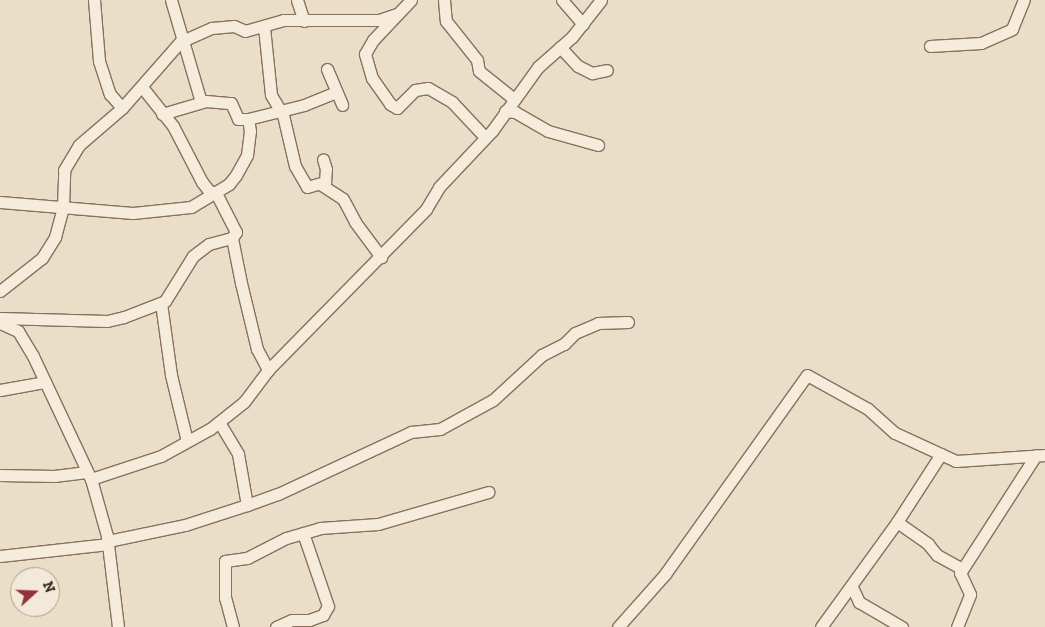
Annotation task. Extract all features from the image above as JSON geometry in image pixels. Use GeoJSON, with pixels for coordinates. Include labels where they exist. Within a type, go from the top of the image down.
{"type":"FeatureCollection","features":[{"type":"Feature","properties":{"kind":"street"},"geometry":{"type":"LineString","coordinates":[[94,0],[99,61],[110,94],[122,108]]}},
{"type":"Feature","properties":{"kind":"street"},"geometry":{"type":"LineString","coordinates":[[171,0],[201,102]]}},
{"type":"Feature","properties":{"kind":"street"},"geometry":{"type":"LineString","coordinates":[[298,0],[304,21]]}},
{"type":"Feature","properties":{"kind":"street"},"geometry":{"type":"LineString","coordinates":[[411,0],[396,14],[365,54],[372,78],[390,104],[397,108],[415,90],[428,88],[452,102],[485,137]]}},
{"type":"Feature","properties":{"kind":"street"},"geometry":{"type":"LineString","coordinates":[[444,0],[446,22],[477,60],[479,71],[514,98]]}},
{"type":"Feature","properties":{"kind":"street"},"geometry":{"type":"LineString","coordinates":[[562,0],[583,24]]}},
{"type":"Feature","properties":{"kind":"street"},"geometry":{"type":"LineString","coordinates":[[0,475],[24,477],[89,475],[152,459],[219,422],[244,402],[268,370],[382,257],[426,209],[451,172],[485,137],[538,67],[583,24],[601,0]]}},
{"type":"Feature","properties":{"kind":"street"},"geometry":{"type":"LineString","coordinates":[[930,46],[981,43],[1012,29],[1024,0]]}},
{"type":"Feature","properties":{"kind":"street"},"geometry":{"type":"LineString","coordinates":[[0,290],[42,258],[55,237],[63,207],[64,170],[68,160],[79,145],[122,108],[184,40],[212,28],[234,26],[245,31],[283,20],[379,20],[396,14]]}},
{"type":"Feature","properties":{"kind":"street"},"geometry":{"type":"LineString","coordinates":[[264,26],[271,94],[279,110],[302,179],[307,187],[325,182],[326,169],[323,159]]}},
{"type":"Feature","properties":{"kind":"street"},"geometry":{"type":"LineString","coordinates":[[560,47],[578,66],[592,73],[607,70]]}},
{"type":"Feature","properties":{"kind":"street"},"geometry":{"type":"LineString","coordinates":[[327,69],[342,105]]}},
{"type":"Feature","properties":{"kind":"street"},"geometry":{"type":"LineString","coordinates":[[0,318],[107,321],[161,303],[168,298],[180,272],[193,256],[209,244],[232,238],[236,232],[216,193],[209,191],[202,182],[173,126],[142,87]]}},
{"type":"Feature","properties":{"kind":"street"},"geometry":{"type":"LineString","coordinates":[[162,114],[201,102],[231,103],[238,119],[248,119],[304,105],[337,92]]}},
{"type":"Feature","properties":{"kind":"street"},"geometry":{"type":"LineString","coordinates":[[505,111],[515,112],[548,131],[598,145]]}},
{"type":"Feature","properties":{"kind":"street"},"geometry":{"type":"LineString","coordinates":[[0,202],[133,214],[187,209],[229,184],[247,155],[250,131],[248,119]]}},
{"type":"Feature","properties":{"kind":"street"},"geometry":{"type":"LineString","coordinates":[[320,184],[343,199],[355,222],[382,257]]}},
{"type":"Feature","properties":{"kind":"street"},"geometry":{"type":"LineString","coordinates":[[232,238],[257,349],[268,370]]}},
{"type":"Feature","properties":{"kind":"street"},"geometry":{"type":"LineString","coordinates":[[161,303],[171,375],[187,441]]}},
{"type":"Feature","properties":{"kind":"street"},"geometry":{"type":"LineString","coordinates":[[19,319],[18,331],[45,382],[89,475],[108,543],[118,627]]}},
{"type":"Feature","properties":{"kind":"street"},"geometry":{"type":"LineString","coordinates":[[0,556],[108,543],[185,525],[287,490],[411,432],[440,429],[493,400],[542,355],[564,344],[575,332],[598,323],[628,322]]}},
{"type":"Feature","properties":{"kind":"street"},"geometry":{"type":"LineString","coordinates":[[0,323],[18,331]]}},
{"type":"Feature","properties":{"kind":"street"},"geometry":{"type":"LineString","coordinates":[[618,627],[665,574],[807,374],[868,409],[895,433],[956,461],[1040,455]]}},
{"type":"Feature","properties":{"kind":"street"},"geometry":{"type":"LineString","coordinates":[[0,390],[45,382]]}},
{"type":"Feature","properties":{"kind":"street"},"geometry":{"type":"LineString","coordinates":[[219,422],[238,454],[247,504]]}},
{"type":"Feature","properties":{"kind":"street"},"geometry":{"type":"LineString","coordinates":[[821,627],[898,522],[941,454]]}},
{"type":"Feature","properties":{"kind":"street"},"geometry":{"type":"LineString","coordinates":[[957,627],[970,594],[960,573],[1040,455]]}},
{"type":"Feature","properties":{"kind":"street"},"geometry":{"type":"LineString","coordinates":[[234,627],[225,598],[225,561],[247,558],[286,538],[303,533],[334,526],[378,524],[488,492]]}},
{"type":"Feature","properties":{"kind":"street"},"geometry":{"type":"LineString","coordinates":[[898,522],[928,544],[937,555],[962,569]]}},
{"type":"Feature","properties":{"kind":"street"},"geometry":{"type":"LineString","coordinates":[[276,627],[292,620],[309,620],[323,615],[328,606],[303,533]]}},
{"type":"Feature","properties":{"kind":"street"},"geometry":{"type":"LineString","coordinates":[[852,587],[859,602],[902,627]]}}]}
